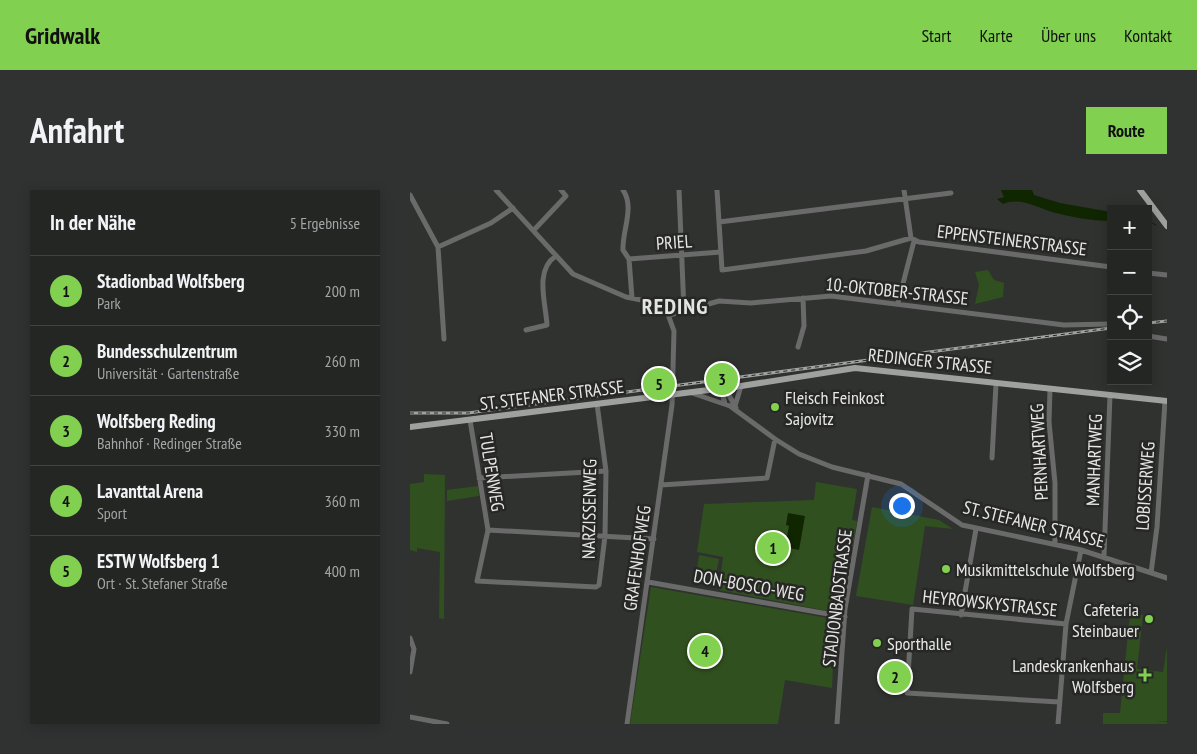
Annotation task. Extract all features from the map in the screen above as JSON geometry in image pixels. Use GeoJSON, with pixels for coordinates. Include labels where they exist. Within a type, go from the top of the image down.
{"type":"FeatureCollection","features":[{"type":"Feature","properties":{"kind":"main road"},"geometry":{"type":"LineString","coordinates":[[1140,190],[1167,226]]}},
{"type":"Feature","properties":{"kind":"main road","name":"REDINGER STRASSE"},"geometry":{"type":"LineString","coordinates":[[691,392],[723,389],[855,368],[884,369],[996,384],[1166,401]]}},
{"type":"Feature","properties":{"kind":"main road","name":"ST. STEFANER STRASSE"},"geometry":{"type":"LineString","coordinates":[[410,427],[691,392]]}},
{"type":"Feature","properties":{"kind":"street"},"geometry":{"type":"LineString","coordinates":[[496,190],[573,274],[591,283],[632,298],[659,303],[665,307],[669,315]]}},
{"type":"Feature","properties":{"kind":"street"},"geometry":{"type":"LineString","coordinates":[[534,230],[566,196],[561,190]]}},
{"type":"Feature","properties":{"kind":"street"},"geometry":{"type":"LineString","coordinates":[[623,190],[627,196],[628,214],[623,250],[630,259],[632,298]]}},
{"type":"Feature","properties":{"kind":"street"},"geometry":{"type":"LineString","coordinates":[[679,190],[684,311]]}},
{"type":"Feature","properties":{"kind":"street"},"geometry":{"type":"LineString","coordinates":[[717,190],[722,270],[866,251],[913,239]]}},
{"type":"Feature","properties":{"kind":"street"},"geometry":{"type":"LineString","coordinates":[[898,302],[913,239],[904,190]]}},
{"type":"Feature","properties":{"kind":"street"},"geometry":{"type":"LineString","coordinates":[[719,222],[951,193]]}},
{"type":"Feature","properties":{"kind":"street"},"geometry":{"type":"LineString","coordinates":[[410,195],[434,244],[438,247],[444,339]]}},
{"type":"Feature","properties":{"kind":"street"},"geometry":{"type":"LineString","coordinates":[[438,247],[491,223],[513,208]]}},
{"type":"Feature","properties":{"kind":"street","name":"EPPENSTEINERSTRASSE"},"geometry":{"type":"LineString","coordinates":[[913,239],[1107,266]]}},
{"type":"Feature","properties":{"kind":"street","name":"PRIEL"},"geometry":{"type":"LineString","coordinates":[[630,259],[720,252]]}},
{"type":"Feature","properties":{"kind":"street"},"geometry":{"type":"LineString","coordinates":[[526,330],[547,325],[543,302],[543,283],[549,262],[556,256]]}},
{"type":"Feature","properties":{"kind":"street"},"geometry":{"type":"LineString","coordinates":[[1152,273],[1167,275]]}},
{"type":"Feature","properties":{"kind":"street","name":"10.-OKTOBER-STRASSE"},"geometry":{"type":"LineString","coordinates":[[669,315],[719,301],[751,303],[831,296],[898,302],[1064,325],[1107,324]]}},
{"type":"Feature","properties":{"kind":"street"},"geometry":{"type":"LineString","coordinates":[[798,347],[804,326],[803,298]]}},
{"type":"Feature","properties":{"kind":"street","name":"GRAFENHOFWEG"},"geometry":{"type":"LineString","coordinates":[[627,724],[654,539],[672,395],[674,338],[669,315]]}},
{"type":"Feature","properties":{"kind":"street"},"geometry":{"type":"LineString","coordinates":[[1152,337],[1167,339]]}},
{"type":"Feature","properties":{"kind":"street"},"geometry":{"type":"LineString","coordinates":[[992,458],[996,384]]}},
{"type":"Feature","properties":{"kind":"street"},"geometry":{"type":"LineString","coordinates":[[735,407],[741,386]]}},
{"type":"Feature","properties":{"kind":"street"},"geometry":{"type":"LineString","coordinates":[[723,389],[725,404]]}},
{"type":"Feature","properties":{"kind":"street","name":"ST. STEFANER STRASSE"},"geometry":{"type":"LineString","coordinates":[[723,389],[740,412],[775,439],[800,454],[832,467],[900,484],[955,522],[976,530],[1055,543],[1104,556],[1167,578]]}},
{"type":"Feature","properties":{"kind":"street","name":"PERNHARTWEG"},"geometry":{"type":"LineString","coordinates":[[1050,390],[1049,422],[1055,483],[1055,543]]}},
{"type":"Feature","properties":{"kind":"street","name":"ST. STEFANER STRASSE"},"geometry":{"type":"LineString","coordinates":[[691,392],[725,404],[740,412]]}},
{"type":"Feature","properties":{"kind":"street","name":"MANHARTWEG"},"geometry":{"type":"LineString","coordinates":[[1104,556],[1110,395]]}},
{"type":"Feature","properties":{"kind":"street","name":"LOBISSERWEG"},"geometry":{"type":"LineString","coordinates":[[1151,573],[1157,527],[1166,401]]}},
{"type":"Feature","properties":{"kind":"street","name":"NARZISSENWEG"},"geometry":{"type":"LineString","coordinates":[[597,404],[606,471],[606,536],[599,585]]}},
{"type":"Feature","properties":{"kind":"street","name":"TULPENWEG"},"geometry":{"type":"LineString","coordinates":[[470,420],[488,530],[477,581],[596,587],[599,585]]}},
{"type":"Feature","properties":{"kind":"street"},"geometry":{"type":"LineString","coordinates":[[661,485],[767,478],[775,439]]}},
{"type":"Feature","properties":{"kind":"street"},"geometry":{"type":"LineString","coordinates":[[479,478],[606,471]]}},
{"type":"Feature","properties":{"kind":"street","name":"STADIONBADSTRASSE"},"geometry":{"type":"LineString","coordinates":[[837,724],[845,617],[868,475]]}},
{"type":"Feature","properties":{"kind":"street","name":"TULPENWEG"},"geometry":{"type":"LineString","coordinates":[[488,530],[654,539]]}},
{"type":"Feature","properties":{"kind":"street"},"geometry":{"type":"LineString","coordinates":[[961,615],[976,530]]}},
{"type":"Feature","properties":{"kind":"street"},"geometry":{"type":"LineString","coordinates":[[1058,724],[1066,624],[1081,550]]}},
{"type":"Feature","properties":{"kind":"street","name":"DON-BOSCO-WEG"},"geometry":{"type":"LineString","coordinates":[[648,582],[845,617]]}},
{"type":"Feature","properties":{"kind":"street","name":"HEYROWSKYSTRASSE"},"geometry":{"type":"LineString","coordinates":[[1059,702],[907,693],[912,609],[1066,624]]}},
{"type":"Feature","properties":{"kind":"street"},"geometry":{"type":"LineString","coordinates":[[410,639],[414,649],[410,672]]}},
{"type":"Feature","properties":{"kind":"street"},"geometry":{"type":"LineString","coordinates":[[410,717],[447,724]]}},
{"type":"Feature","properties":{"kind":"shaded area"},"geometry":{"type":"Polygon","coordinates":[[[1001,190],[1032,190],[1034,195],[1060,203],[1107,211],[1107,221],[1067,216],[1022,202],[1003,204],[997,199],[1004,197],[1001,190]]]}},
{"type":"Feature","properties":{"kind":"shaded area"},"geometry":{"type":"Polygon","coordinates":[[[988,270],[994,280],[1004,283],[1003,297],[975,304],[979,285],[975,272],[988,270]]]}},
{"type":"Feature","properties":{"kind":"shaded area"},"geometry":{"type":"Polygon","coordinates":[[[424,474],[445,475],[444,619],[439,618],[440,552],[417,548],[417,552],[410,550],[410,484],[424,482],[424,474]]]}},
{"type":"Feature","properties":{"kind":"shaded area"},"geometry":{"type":"Polygon","coordinates":[[[816,482],[857,489],[852,520],[857,521],[853,546],[849,546],[838,613],[719,590],[723,557],[697,552],[704,504],[814,500],[816,482]]]}},
{"type":"Feature","properties":{"kind":"shaded area"},"geometry":{"type":"Polygon","coordinates":[[[478,486],[479,496],[447,501],[447,490],[478,486]]]}},
{"type":"Feature","properties":{"kind":"shaded area"},"geometry":{"type":"Polygon","coordinates":[[[872,507],[939,520],[953,529],[925,526],[913,605],[856,596],[872,507]]]}},
{"type":"Feature","properties":{"kind":"shaded area"},"geometry":{"type":"Polygon","coordinates":[[[788,513],[805,516],[799,550],[785,547],[789,526],[786,525],[788,513]]]}},
{"type":"Feature","properties":{"kind":"shaded area"},"geometry":{"type":"Polygon","coordinates":[[[765,534],[778,536],[775,552],[778,553],[777,562],[761,559],[765,534]]]}},
{"type":"Feature","properties":{"kind":"shaded area"},"geometry":{"type":"Polygon","coordinates":[[[699,555],[719,559],[714,585],[695,582],[699,555]]]}},
{"type":"Feature","properties":{"kind":"shaded area"},"geometry":{"type":"Polygon","coordinates":[[[651,587],[839,620],[837,665],[833,665],[832,688],[785,680],[778,724],[630,724],[651,587]]]}},
{"type":"Feature","properties":{"kind":"shaded area"},"geometry":{"type":"Polygon","coordinates":[[[1130,614],[1143,615],[1137,669],[1163,672],[1167,647],[1167,721],[1156,722],[1167,722],[1167,724],[1103,724],[1103,713],[1120,713],[1130,614]]]}},
{"type":"Feature","properties":{"kind":"waterway"},"geometry":{"type":"LineString","coordinates":[[1152,223],[1156,225]]}},
{"type":"Feature","properties":{"kind":"railway"},"geometry":{"type":"LineString","coordinates":[[1152,323],[1167,321]]}},
{"type":"Feature","properties":{"kind":"railway"},"geometry":{"type":"LineString","coordinates":[[410,413],[468,413],[1107,329]]}},
{"type":"Feature","properties":{"kind":"place","name":"Wolfsberg Reding"},"geometry":{"type":"Point","coordinates":[722,379]}},
{"type":"Feature","properties":{"kind":"place","name":"ESTW Wolfsberg 1"},"geometry":{"type":"Point","coordinates":[659,384]}},
{"type":"Feature","properties":{"kind":"place","name":"Fleisch Feinkost Sajovitz"},"geometry":{"type":"Point","coordinates":[775,407]}},
{"type":"Feature","properties":{"kind":"place","name":"Stadionbad Wolfsberg"},"geometry":{"type":"Point","coordinates":[773,548]}},
{"type":"Feature","properties":{"kind":"place","name":"Musikmittelschule Wolfsberg"},"geometry":{"type":"Point","coordinates":[946,569]}},
{"type":"Feature","properties":{"kind":"place","name":"Cafeteria Steinbauer"},"geometry":{"type":"Point","coordinates":[1149,619]}},
{"type":"Feature","properties":{"kind":"place","name":"Sporthalle"},"geometry":{"type":"Point","coordinates":[877,643]}},
{"type":"Feature","properties":{"kind":"place","name":"Lavanttal Arena"},"geometry":{"type":"Point","coordinates":[705,651]}},
{"type":"Feature","properties":{"kind":"place","name":"Landeskrankenhaus Wolfsberg"},"geometry":{"type":"Point","coordinates":[1145,675]}},
{"type":"Feature","properties":{"kind":"place","name":"Bundesschulzentrum"},"geometry":{"type":"Point","coordinates":[895,677]}},
{"type":"Feature","properties":{"kind":"district","name":"REDING"},"geometry":{"type":"Point","coordinates":[675,306]}}]}
